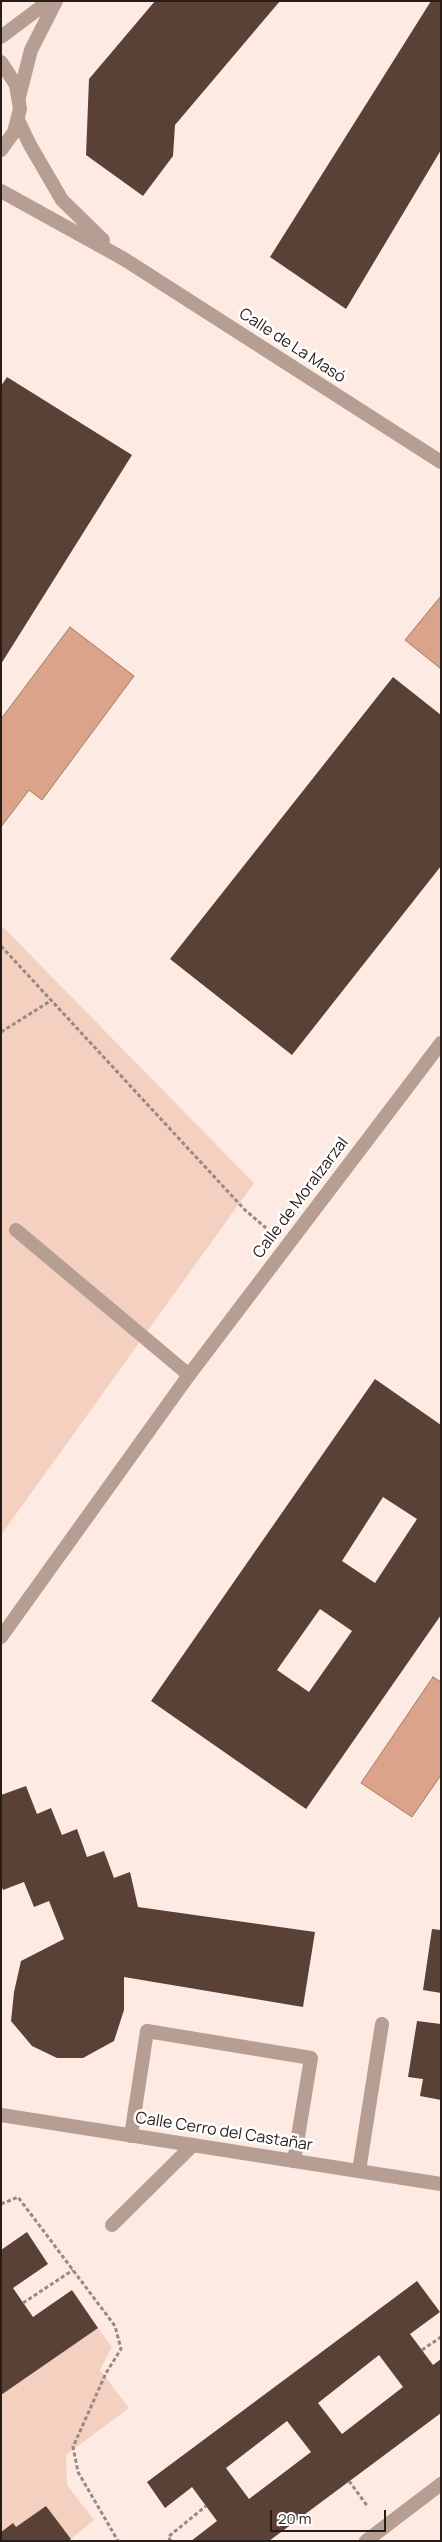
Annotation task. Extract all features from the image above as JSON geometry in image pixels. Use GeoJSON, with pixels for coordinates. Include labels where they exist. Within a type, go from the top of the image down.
{"type":"FeatureCollection","features":[{"type":"Feature","properties":{"kind":"street"},"geometry":{"type":"LineString","coordinates":[[1,36],[49,1]]}},
{"type":"Feature","properties":{"kind":"street"},"geometry":{"type":"LineString","coordinates":[[1,150],[14,132],[18,120],[19,97],[30,50],[56,1]]}},
{"type":"Feature","properties":{"kind":"street"},"geometry":{"type":"LineString","coordinates":[[1,62],[12,76],[19,97]]}},
{"type":"Feature","properties":{"kind":"street","name":"Calle de La Masó"},"geometry":{"type":"LineString","coordinates":[[18,120],[30,145],[62,200],[78,218],[124,259]]}},
{"type":"Feature","properties":{"kind":"street","name":"Calle de La Masó"},"geometry":{"type":"LineString","coordinates":[[1,191],[124,259],[441,462]]}},
{"type":"Feature","properties":{"kind":"street","name":"Calle de Moralzarzal"},"geometry":{"type":"LineString","coordinates":[[1,1637],[189,1375],[441,1042]]}},
{"type":"Feature","properties":{"kind":"street"},"geometry":{"type":"LineString","coordinates":[[16,1230],[189,1375]]}},
{"type":"Feature","properties":{"kind":"street"},"geometry":{"type":"LineString","coordinates":[[359,2171],[382,2024]]}},
{"type":"Feature","properties":{"kind":"street"},"geometry":{"type":"LineString","coordinates":[[131,2136],[147,2031],[311,2058],[294,2161]]}},
{"type":"Feature","properties":{"kind":"street","name":"Calle Cerro del Castañar"},"geometry":{"type":"LineString","coordinates":[[1,2115],[441,2184]]}},
{"type":"Feature","properties":{"kind":"street"},"geometry":{"type":"LineString","coordinates":[[112,2225],[193,2145]]}},
{"type":"Feature","properties":{"kind":"street"},"geometry":{"type":"LineString","coordinates":[[366,2541],[441,2484]]}},
{"type":"Feature","properties":{"kind":"path"},"geometry":{"type":"LineString","coordinates":[[1,946],[245,1210],[287,1246]]}},
{"type":"Feature","properties":{"kind":"path"},"geometry":{"type":"LineString","coordinates":[[1,1032],[52,1000]]}},
{"type":"Feature","properties":{"kind":"path"},"geometry":{"type":"LineString","coordinates":[[1,2204],[18,2197],[115,2326],[122,2349],[106,2373],[73,2447],[78,2472],[118,2541]]}},
{"type":"Feature","properties":{"kind":"path"},"geometry":{"type":"LineString","coordinates":[[23,2303],[73,2270]]}},
{"type":"Feature","properties":{"kind":"path"},"geometry":{"type":"LineString","coordinates":[[422,2350],[441,2337]]}},
{"type":"Feature","properties":{"kind":"path"},"geometry":{"type":"LineString","coordinates":[[171,2541],[168,2537],[206,2506]]}},
{"type":"Feature","properties":{"kind":"shaded area"},"geometry":{"type":"Polygon","coordinates":[[[441,596],[441,669],[405,640],[441,596]]]}},
{"type":"Feature","properties":{"kind":"shaded area"},"geometry":{"type":"Polygon","coordinates":[[[70,627],[134,676],[42,800],[29,790],[1,827],[1,719],[70,627]]]}},
{"type":"Feature","properties":{"kind":"shaded area"},"geometry":{"type":"Polygon","coordinates":[[[1,925],[254,1183],[1,1535],[1,925]]]}},
{"type":"Feature","properties":{"kind":"shaded area"},"geometry":{"type":"Polygon","coordinates":[[[433,1677],[441,1682],[441,1775],[412,1817],[361,1783],[433,1677]]]}},
{"type":"Feature","properties":{"kind":"shaded area"},"geometry":{"type":"Polygon","coordinates":[[[98,2328],[112,2347],[100,2370],[129,2408],[66,2455],[67,2485],[94,2520],[71,2539],[46,2506],[16,2527],[13,2523],[1,2532],[1,2395],[98,2328]]]}},
{"type":"Feature","properties":{"kind":"building"},"geometry":{"type":"Polygon","coordinates":[[[155,1],[280,1],[175,125],[173,156],[143,196],[86,155],[89,79],[155,1]]]}},
{"type":"Feature","properties":{"kind":"building"},"geometry":{"type":"Polygon","coordinates":[[[431,1],[441,1],[441,150],[346,309],[270,257],[431,1]]]}},
{"type":"Feature","properties":{"kind":"building"},"geometry":{"type":"Polygon","coordinates":[[[7,377],[132,455],[1,664],[1,386],[7,377]]]}},
{"type":"Feature","properties":{"kind":"building"},"geometry":{"type":"Polygon","coordinates":[[[393,677],[441,715],[441,866],[292,1055],[170,959],[393,677]]]}},
{"type":"Feature","properties":{"kind":"building"},"geometry":{"type":"Polygon","coordinates":[[[375,1379],[441,1425],[441,1615],[306,1809],[151,1701],[375,1379]],[[383,1497],[342,1561],[375,1583],[417,1519],[383,1497]],[[320,1609],[277,1670],[309,1692],[352,1631],[320,1609]]]}},
{"type":"Feature","properties":{"kind":"building"},"geometry":{"type":"Polygon","coordinates":[[[26,1786],[37,1814],[51,1808],[62,1835],[77,1829],[87,1857],[104,1851],[114,1878],[130,1872],[138,1907],[315,1932],[303,2007],[124,1977],[124,2010],[114,2041],[83,2058],[57,2058],[32,2046],[11,2021],[14,1992],[21,1961],[64,1939],[49,1901],[34,1907],[24,1882],[3,1890],[1,1885],[1,1795],[26,1786]]]}},
{"type":"Feature","properties":{"kind":"building"},"geometry":{"type":"Polygon","coordinates":[[[432,1929],[441,1930],[441,1993],[423,1990],[432,1929]]]}},
{"type":"Feature","properties":{"kind":"building"},"geometry":{"type":"Polygon","coordinates":[[[417,2021],[441,2024],[441,2100],[420,2096],[423,2079],[408,2077],[417,2021]]]}},
{"type":"Feature","properties":{"kind":"building"},"geometry":{"type":"Polygon","coordinates":[[[27,2232],[48,2264],[13,2288],[33,2317],[72,2290],[98,2328],[1,2395],[1,2250],[27,2232]]]}},
{"type":"Feature","properties":{"kind":"building"},"geometry":{"type":"Polygon","coordinates":[[[417,2281],[440,2312],[410,2334],[433,2365],[441,2359],[441,2413],[269,2541],[191,2541],[217,2521],[192,2487],[165,2508],[147,2482],[417,2281]],[[379,2355],[318,2403],[342,2434],[403,2387],[379,2355]],[[287,2421],[226,2468],[249,2499],[311,2452],[287,2421]]]}},
{"type":"Feature","properties":{"kind":"building"},"geometry":{"type":"Polygon","coordinates":[[[46,2506],[71,2539],[68,2541],[1,2541],[1,2532],[13,2523],[16,2527],[46,2506]]]}}]}
